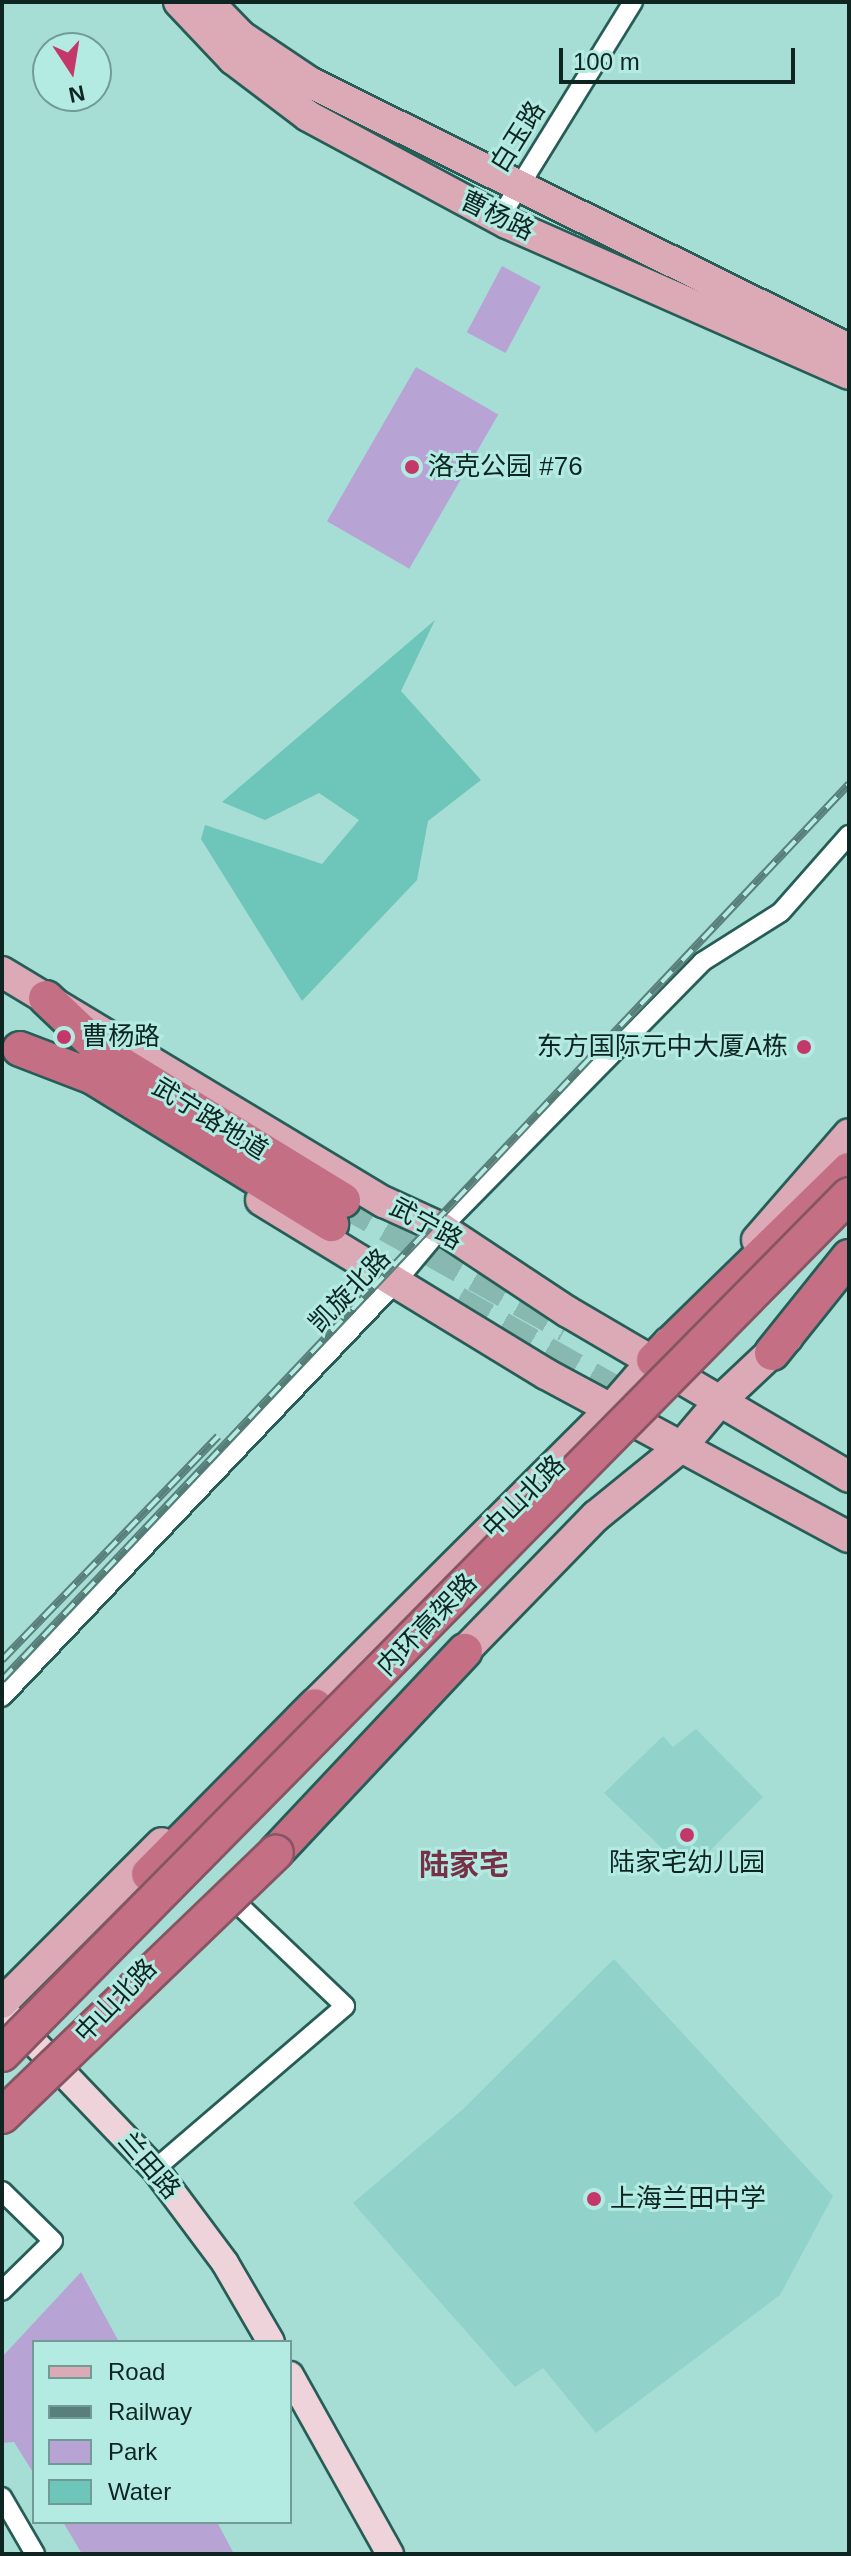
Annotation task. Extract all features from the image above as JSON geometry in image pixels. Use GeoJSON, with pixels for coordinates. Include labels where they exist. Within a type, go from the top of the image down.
{"type":"FeatureCollection","features":[{"type":"Feature","properties":{"kind":"highway","name":"武宁路地道"},"geometry":{"type":"LineString","coordinates":[[11,1044],[93,1077],[337,1212],[106,1055],[46,998]]}},
{"type":"Feature","properties":{"kind":"highway"},"geometry":{"type":"LineString","coordinates":[[654,1360],[849,1170]]}},
{"type":"Feature","properties":{"kind":"highway","name":"内环高架路"},"geometry":{"type":"LineString","coordinates":[[2,2054],[849,1195]]}},
{"type":"Feature","properties":{"kind":"highway","name":"内环高架路"},"geometry":{"type":"LineString","coordinates":[[2,2082],[849,1226]]}},
{"type":"Feature","properties":{"kind":"highway"},"geometry":{"type":"LineString","coordinates":[[772,1353],[849,1257]]}},
{"type":"Feature","properties":{"kind":"highway"},"geometry":{"type":"LineString","coordinates":[[2,2118],[276,1852],[465,1651]]}},
{"type":"Feature","properties":{"kind":"highway"},"geometry":{"type":"LineString","coordinates":[[2,2028],[315,1706]]}},
{"type":"Feature","properties":{"kind":"main road","name":"曹杨路"},"geometry":{"type":"LineString","coordinates":[[179,2],[233,59],[308,116],[499,219],[849,374]]}},
{"type":"Feature","properties":{"kind":"main road","name":"曹杨路"},"geometry":{"type":"LineString","coordinates":[[208,2],[241,36],[311,83],[518,188],[755,298],[849,349]]}},
{"type":"Feature","properties":{"kind":"main road","name":"武宁路"},"geometry":{"type":"LineString","coordinates":[[2,972],[384,1202],[441,1228],[568,1312],[849,1477]]}},
{"type":"Feature","properties":{"kind":"main road"},"geometry":{"type":"LineString","coordinates":[[11,1044],[395,1283],[610,1410],[849,1537]]}},
{"type":"Feature","properties":{"kind":"main road","name":"中山北路"},"geometry":{"type":"LineString","coordinates":[[2,2003],[109,1890],[315,1706],[610,1410],[849,1134]]}},
{"type":"Feature","properties":{"kind":"main road","name":"中山北路"},"geometry":{"type":"LineString","coordinates":[[2,2118],[255,1857],[465,1651],[596,1516],[682,1446],[720,1401],[849,1282]]}},
{"type":"Feature","properties":{"kind":"street","name":"白玉路"},"geometry":{"type":"LineString","coordinates":[[499,219],[633,2]]}},
{"type":"Feature","properties":{"kind":"street","name":"凯旋北路"},"geometry":{"type":"LineString","coordinates":[[2,1697],[395,1283],[441,1228],[702,962],[781,912],[849,835]]}},
{"type":"Feature","properties":{"kind":"street"},"geometry":{"type":"LineString","coordinates":[[155,2169],[352,2012],[238,1904]]}},
{"type":"Feature","properties":{"kind":"street","name":"兰田路"},"geometry":{"type":"LineString","coordinates":[[2,2009],[155,2169],[225,2263],[270,2340]]}},
{"type":"Feature","properties":{"kind":"street"},"geometry":{"type":"LineString","coordinates":[[2,2191],[53,2241],[2,2291]]}},
{"type":"Feature","properties":{"kind":"street"},"geometry":{"type":"LineString","coordinates":[[292,2379],[390,2554]]}},
{"type":"Feature","properties":{"kind":"street"},"geometry":{"type":"LineString","coordinates":[[2,2497],[35,2554]]}},
{"type":"Feature","properties":{"kind":"shaded area","name":"陆家宅幼儿园"},"geometry":{"type":"Polygon","coordinates":[[[696,1729],[763,1797],[688,1873],[604,1793],[663,1736],[673,1747],[696,1729]]]}},
{"type":"Feature","properties":{"kind":"shaded area","name":"上海兰田中学"},"geometry":{"type":"Polygon","coordinates":[[[614,1959],[833,2196],[780,2295],[596,2433],[543,2368],[515,2387],[353,2203],[462,2110],[614,1959]]]}},
{"type":"Feature","properties":{"kind":"green space"},"geometry":{"type":"Polygon","coordinates":[[[502,266],[541,287],[506,353],[467,332],[502,266]]]}},
{"type":"Feature","properties":{"kind":"green space","name":"洛克公园 #76"},"geometry":{"type":"Polygon","coordinates":[[[416,367],[498,414],[409,569],[327,521],[416,367]]]}},
{"type":"Feature","properties":{"kind":"green space"},"geometry":{"type":"Polygon","coordinates":[[[81,2272],[118,2340],[32,2340],[32,2471],[14,2442],[2,2443],[2,2357],[81,2272]]]}},
{"type":"Feature","properties":{"kind":"green space"},"geometry":{"type":"Polygon","coordinates":[[[64,2524],[218,2524],[234,2554],[82,2554],[64,2524]]]}},
{"type":"Feature","properties":{"kind":"water"},"geometry":{"type":"Polygon","coordinates":[[[435,620],[401,691],[481,780],[428,821],[417,880],[302,1001],[201,839],[205,825],[322,864],[359,820],[319,793],[265,820],[222,802],[435,620]]]}},
{"type":"Feature","properties":{"kind":"tunnel"},"geometry":{"type":"LineString","coordinates":[[343,1200],[567,1325]]}},
{"type":"Feature","properties":{"kind":"tunnel"},"geometry":{"type":"LineString","coordinates":[[456,1303],[647,1411]]}},
{"type":"Feature","properties":{"kind":"railway"},"geometry":{"type":"LineString","coordinates":[[2,1680],[849,784]]}},
{"type":"Feature","properties":{"kind":"railway"},"geometry":{"type":"LineString","coordinates":[[2,1660],[218,1436]]}},
{"type":"Feature","properties":{"kind":"place","name":"洛克公园 #76"},"geometry":{"type":"Point","coordinates":[412,467]}},
{"type":"Feature","properties":{"kind":"place","name":"曹杨路"},"geometry":{"type":"Point","coordinates":[64,1037]}},
{"type":"Feature","properties":{"kind":"place","name":"东方国际元中大厦A栋"},"geometry":{"type":"Point","coordinates":[804,1047]}},
{"type":"Feature","properties":{"kind":"place","name":"陆家宅幼儿园"},"geometry":{"type":"Point","coordinates":[687,1835]}},
{"type":"Feature","properties":{"kind":"place","name":"上海兰田中学"},"geometry":{"type":"Point","coordinates":[594,2199]}},
{"type":"Feature","properties":{"kind":"district","name":"陆家宅"},"geometry":{"type":"Point","coordinates":[464,1865]}}]}
